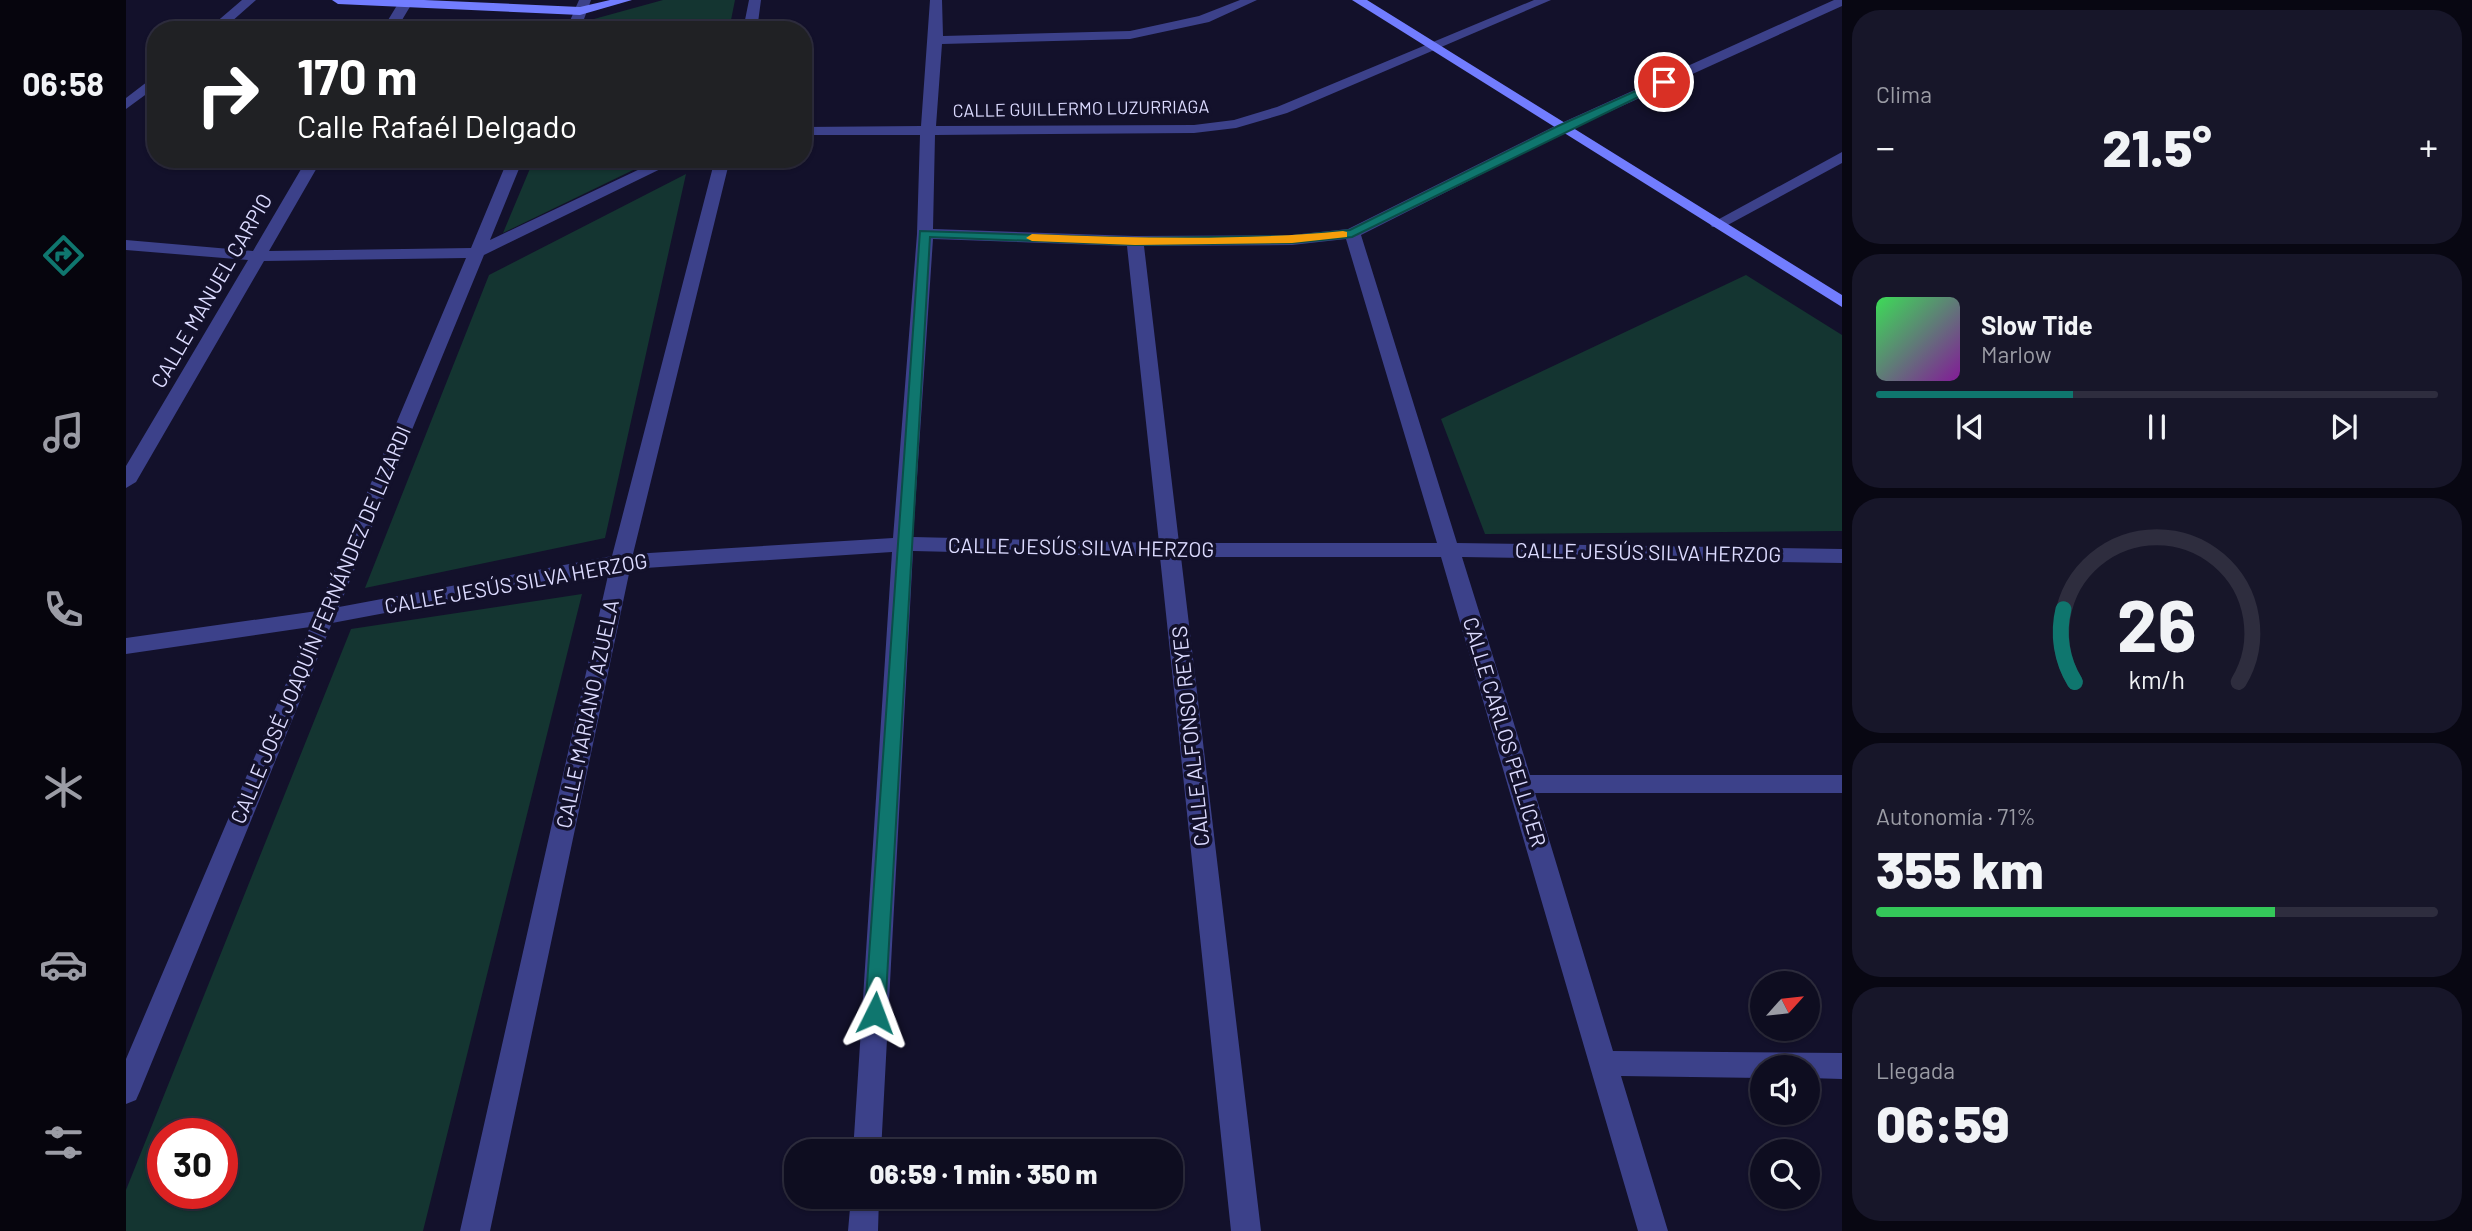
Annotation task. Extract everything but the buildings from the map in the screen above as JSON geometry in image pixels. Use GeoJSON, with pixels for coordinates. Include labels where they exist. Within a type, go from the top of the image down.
{"type":"FeatureCollection","features":[{"type":"Feature","properties":{"kind":"street"},"geometry":{"type":"LineString","coordinates":[[225,21],[250,0]]}},
{"type":"Feature","properties":{"kind":"street"},"geometry":{"type":"LineString","coordinates":[[338,0],[404,5],[583,6],[626,0]]}},
{"type":"Feature","properties":{"kind":"street"},"geometry":{"type":"LineString","coordinates":[[752,21],[755,0]]}},
{"type":"Feature","properties":{"kind":"street"},"geometry":{"type":"LineString","coordinates":[[868,1139],[903,544],[925,234],[936,0]]}},
{"type":"Feature","properties":{"kind":"street"},"geometry":{"type":"LineString","coordinates":[[936,40],[1130,35],[1168,29],[1204,19],[1251,0]]}},
{"type":"Feature","properties":{"kind":"street"},"geometry":{"type":"LineString","coordinates":[[1358,0],[1842,302]]}},
{"type":"Feature","properties":{"kind":"street","name":"CALLE GUILLERMO LUZURRIAGA"},"geometry":{"type":"LineString","coordinates":[[812,131],[1194,129],[1236,124],[1282,110],[1545,0]]}},
{"type":"Feature","properties":{"kind":"street"},"geometry":{"type":"LineString","coordinates":[[925,234],[1135,242],[1292,240],[1352,233],[1562,128],[1842,1]]}},
{"type":"Feature","properties":{"kind":"street"},"geometry":{"type":"LineString","coordinates":[[394,21],[404,5]]}},
{"type":"Feature","properties":{"kind":"street"},"geometry":{"type":"LineString","coordinates":[[127,103],[147,86]]}},
{"type":"Feature","properties":{"kind":"street"},"geometry":{"type":"LineString","coordinates":[[1718,224],[1842,157]]}},
{"type":"Feature","properties":{"kind":"street","name":"CALLE MANUEL CARPIO"},"geometry":{"type":"LineString","coordinates":[[126,482],[311,168]]}},
{"type":"Feature","properties":{"kind":"street","name":"CALLE JOSÉ JOAQUÍN FERNÁNDEZ DE LIZARDI"},"geometry":{"type":"LineString","coordinates":[[126,1091],[512,168]]}},
{"type":"Feature","properties":{"kind":"street"},"geometry":{"type":"LineString","coordinates":[[126,245],[260,256],[475,253],[655,168]]}},
{"type":"Feature","properties":{"kind":"street","name":"CALLE MARIANO AZUELA"},"geometry":{"type":"LineString","coordinates":[[475,1231],[621,562],[721,168]]}},
{"type":"Feature","properties":{"kind":"street","name":"CALLE CARLOS PELLICER"},"geometry":{"type":"LineString","coordinates":[[1352,233],[1521,784],[1653,1231]]}},
{"type":"Feature","properties":{"kind":"street","name":"CALLE ALFONSO REYES"},"geometry":{"type":"LineString","coordinates":[[1135,242],[1246,1231]]}},
{"type":"Feature","properties":{"kind":"street","name":"CALLE JESÚS SILVA HERZOG"},"geometry":{"type":"LineString","coordinates":[[126,646],[325,617],[621,562],[903,544],[1171,550],[1449,550],[1842,556]]}},
{"type":"Feature","properties":{"kind":"street"},"geometry":{"type":"LineString","coordinates":[[1521,784],[1842,784]]}},
{"type":"Feature","properties":{"kind":"street"},"geometry":{"type":"LineString","coordinates":[[1603,1063],[1842,1066]]}},
{"type":"Feature","properties":{"kind":"street"},"geometry":{"type":"LineString","coordinates":[[863,1231],[864,1209]]}},
{"type":"Feature","properties":{"kind":"green space"},"geometry":{"type":"Polygon","coordinates":[[[663,0],[735,0],[731,21],[593,21],[663,0]]]}},
{"type":"Feature","properties":{"kind":"green space"},"geometry":{"type":"Polygon","coordinates":[[[530,168],[637,168],[503,233],[530,168]]]}},
{"type":"Feature","properties":{"kind":"green space"},"geometry":{"type":"Polygon","coordinates":[[[686,174],[605,538],[365,588],[489,275],[686,174]]]}},
{"type":"Feature","properties":{"kind":"green space"},"geometry":{"type":"Polygon","coordinates":[[[1746,275],[1842,335],[1842,531],[1485,534],[1441,419],[1746,275]]]}},
{"type":"Feature","properties":{"kind":"green space"},"geometry":{"type":"Polygon","coordinates":[[[582,594],[423,1231],[126,1231],[126,1190],[147,1138],[147,1209],[238,1209],[238,1118],[155,1118],[351,629],[582,594]]]}},
{"type":"Feature","properties":{"kind":"slow traffic"},"geometry":{"type":"LineString","coordinates":[[1032,238],[1135,242],[1292,240],[1343,235]]}},
{"type":"Feature","properties":{"kind":"route"},"geometry":{"type":"LineString","coordinates":[[875,1013],[901,572],[925,234],[1135,242],[1292,240],[1352,233],[1443,191],[1562,128],[1664,82]]}}]}
